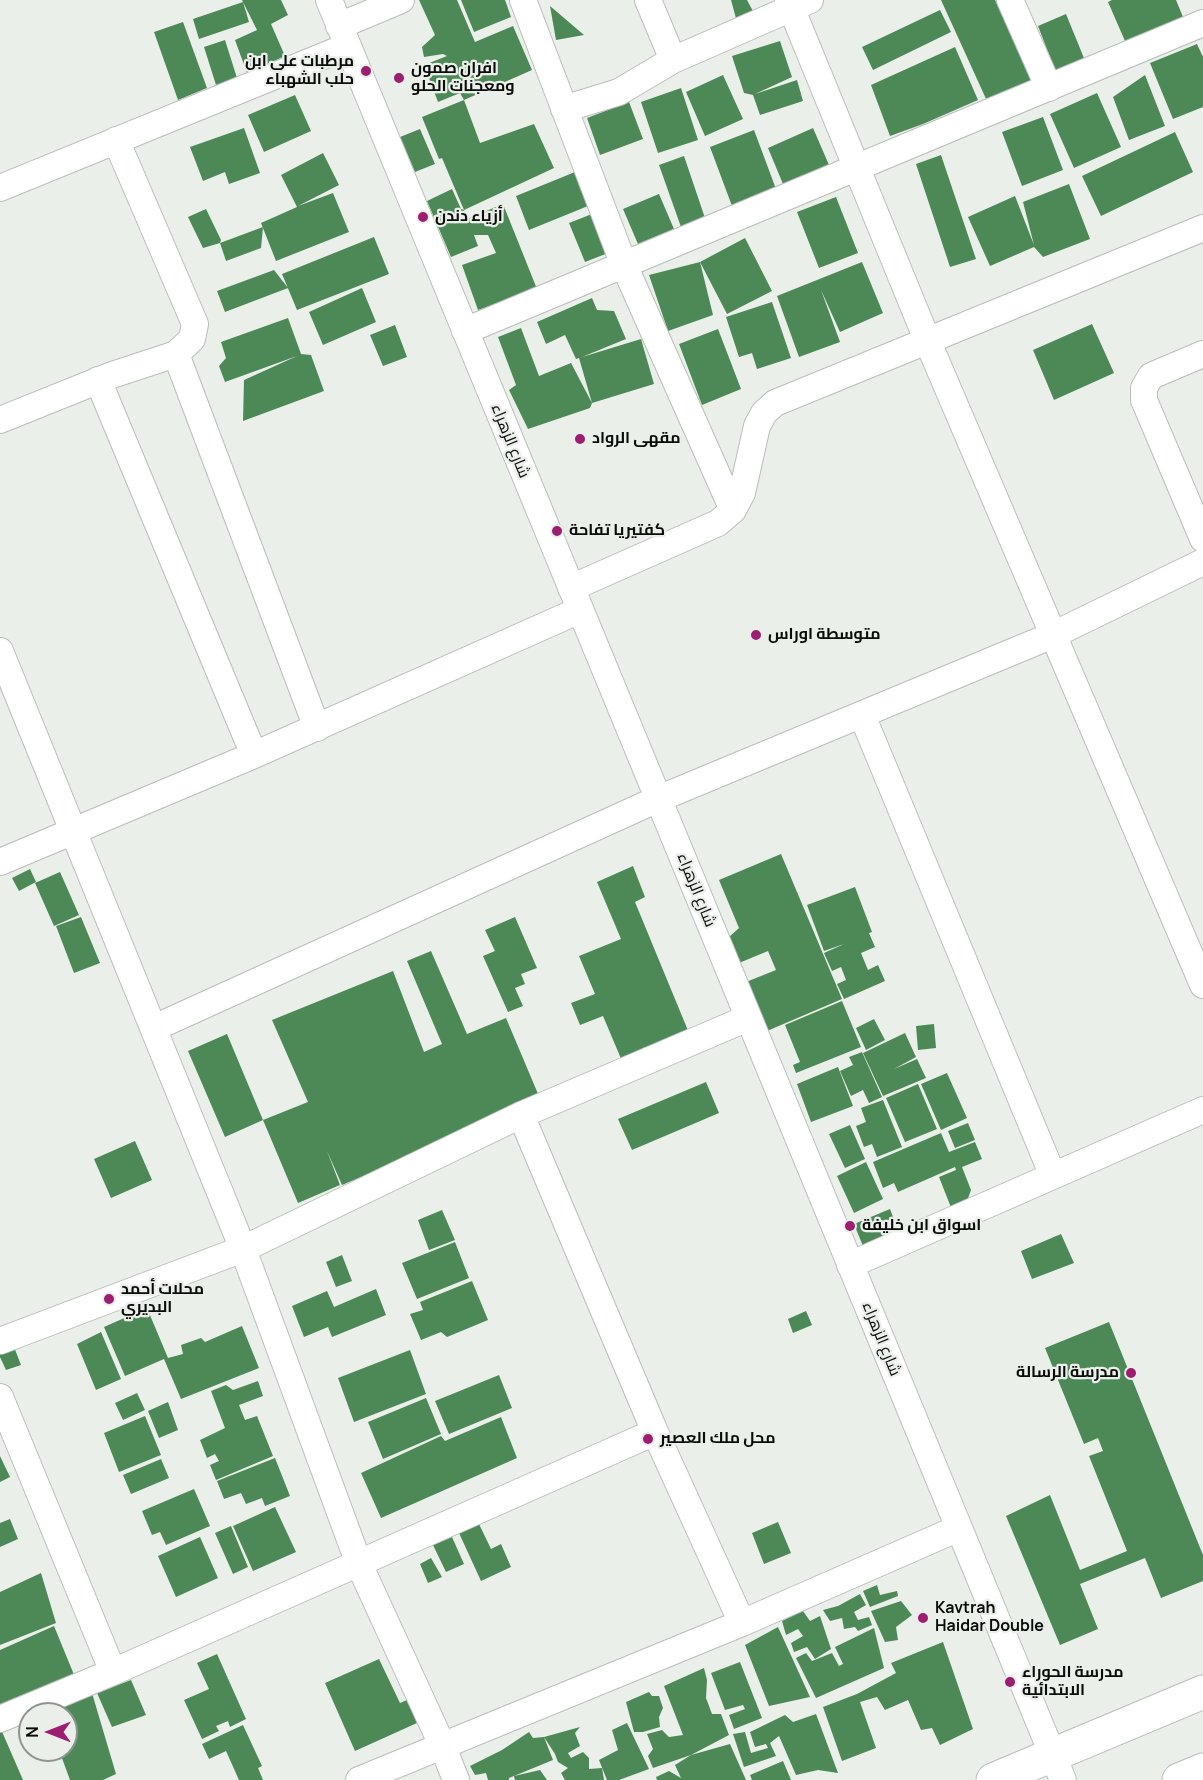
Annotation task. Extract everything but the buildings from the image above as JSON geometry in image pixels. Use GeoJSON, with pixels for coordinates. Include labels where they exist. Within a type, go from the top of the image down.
{"type":"FeatureCollection","features":[{"type":"Feature","properties":{"kind":"street","name":"شارع الزهراء"},"geometry":{"type":"LineString","coordinates":[[329,0],[1058,1768]]}},
{"type":"Feature","properties":{"kind":"street"},"geometry":{"type":"LineString","coordinates":[[0,188],[116,140],[344,36],[401,0]]}},
{"type":"Feature","properties":{"kind":"street"},"geometry":{"type":"LineString","coordinates":[[523,0],[624,265],[733,510]]}},
{"type":"Feature","properties":{"kind":"street"},"geometry":{"type":"LineString","coordinates":[[648,0],[673,60]]}},
{"type":"Feature","properties":{"kind":"street"},"geometry":{"type":"LineString","coordinates":[[1010,0],[1049,88]]}},
{"type":"Feature","properties":{"kind":"street"},"geometry":{"type":"LineString","coordinates":[[564,109],[619,92],[673,60],[797,3],[857,167],[928,342],[1203,985]]}},
{"type":"Feature","properties":{"kind":"street"},"geometry":{"type":"LineString","coordinates":[[465,331],[1203,23]]}},
{"type":"Feature","properties":{"kind":"street"},"geometry":{"type":"LineString","coordinates":[[0,420],[98,380],[177,354],[192,339],[195,324],[116,140]]}},
{"type":"Feature","properties":{"kind":"street"},"geometry":{"type":"LineString","coordinates":[[0,862],[317,728],[576,599],[718,523],[733,510],[742,493],[748,474],[756,426],[764,413],[776,403],[1203,228]]}},
{"type":"Feature","properties":{"kind":"street"},"geometry":{"type":"LineString","coordinates":[[177,354],[317,728]]}},
{"type":"Feature","properties":{"kind":"street"},"geometry":{"type":"LineString","coordinates":[[1203,354],[1151,376],[1144,388],[1143,400],[1203,539]]}},
{"type":"Feature","properties":{"kind":"street"},"geometry":{"type":"LineString","coordinates":[[98,380],[254,755]]}},
{"type":"Feature","properties":{"kind":"street"},"geometry":{"type":"LineString","coordinates":[[154,1028],[658,799],[1053,635],[1203,562]]}},
{"type":"Feature","properties":{"kind":"street"},"geometry":{"type":"LineString","coordinates":[[0,651],[243,1249],[359,1564],[456,1780]]}},
{"type":"Feature","properties":{"kind":"street"},"geometry":{"type":"LineString","coordinates":[[862,715],[1053,1176]]}},
{"type":"Feature","properties":{"kind":"street"},"geometry":{"type":"LineString","coordinates":[[0,1341],[243,1249],[521,1115],[748,1018]]}},
{"type":"Feature","properties":{"kind":"street"},"geometry":{"type":"LineString","coordinates":[[850,1265],[1203,1110]]}},
{"type":"Feature","properties":{"kind":"street"},"geometry":{"type":"LineString","coordinates":[[521,1115],[655,1432],[742,1623]]}},
{"type":"Feature","properties":{"kind":"street"},"geometry":{"type":"LineString","coordinates":[[0,1397],[113,1672]]}},
{"type":"Feature","properties":{"kind":"street"},"geometry":{"type":"LineString","coordinates":[[0,1719],[113,1672],[655,1432]]}},
{"type":"Feature","properties":{"kind":"street"},"geometry":{"type":"LineString","coordinates":[[359,1780],[742,1623],[959,1528]]}},
{"type":"Feature","properties":{"kind":"street"},"geometry":{"type":"LineString","coordinates":[[993,1780],[1058,1768],[1203,1692]]}},
{"type":"Feature","properties":{"kind":"street"},"geometry":{"type":"LineString","coordinates":[[1179,1780],[1203,1770]]}},
{"type":"Feature","properties":{"kind":"place","name":"مرطبات علي ابن حلب الشهباء"},"geometry":{"type":"Point","coordinates":[366,71]}},
{"type":"Feature","properties":{"kind":"place","name":"افران صمون ومعجنات الحلو"},"geometry":{"type":"Point","coordinates":[399,78]}},
{"type":"Feature","properties":{"kind":"place","name":"أزياء دندن"},"geometry":{"type":"Point","coordinates":[423,217]}},
{"type":"Feature","properties":{"kind":"place","name":"مقهى الرواد"},"geometry":{"type":"Point","coordinates":[580,439]}},
{"type":"Feature","properties":{"kind":"place","name":"كفتيريا تفاحة"},"geometry":{"type":"Point","coordinates":[557,531]}},
{"type":"Feature","properties":{"kind":"place","name":"متوسطة اوراس"},"geometry":{"type":"Point","coordinates":[756,635]}},
{"type":"Feature","properties":{"kind":"place","name":"اسواق ابن خليفة"},"geometry":{"type":"Point","coordinates":[850,1226]}},
{"type":"Feature","properties":{"kind":"place","name":"محلات أحمد البديري"},"geometry":{"type":"Point","coordinates":[109,1299]}},
{"type":"Feature","properties":{"kind":"place","name":"مدرسة الرسالة"},"geometry":{"type":"Point","coordinates":[1131,1373]}},
{"type":"Feature","properties":{"kind":"place","name":"محل ملك العصير"},"geometry":{"type":"Point","coordinates":[648,1439]}},
{"type":"Feature","properties":{"kind":"place","name":"Kavtrah Haidar Double"},"geometry":{"type":"Point","coordinates":[923,1618]}},
{"type":"Feature","properties":{"kind":"place","name":"مدرسة الحوراء الابتدائية"},"geometry":{"type":"Point","coordinates":[1010,1682]}}]}
